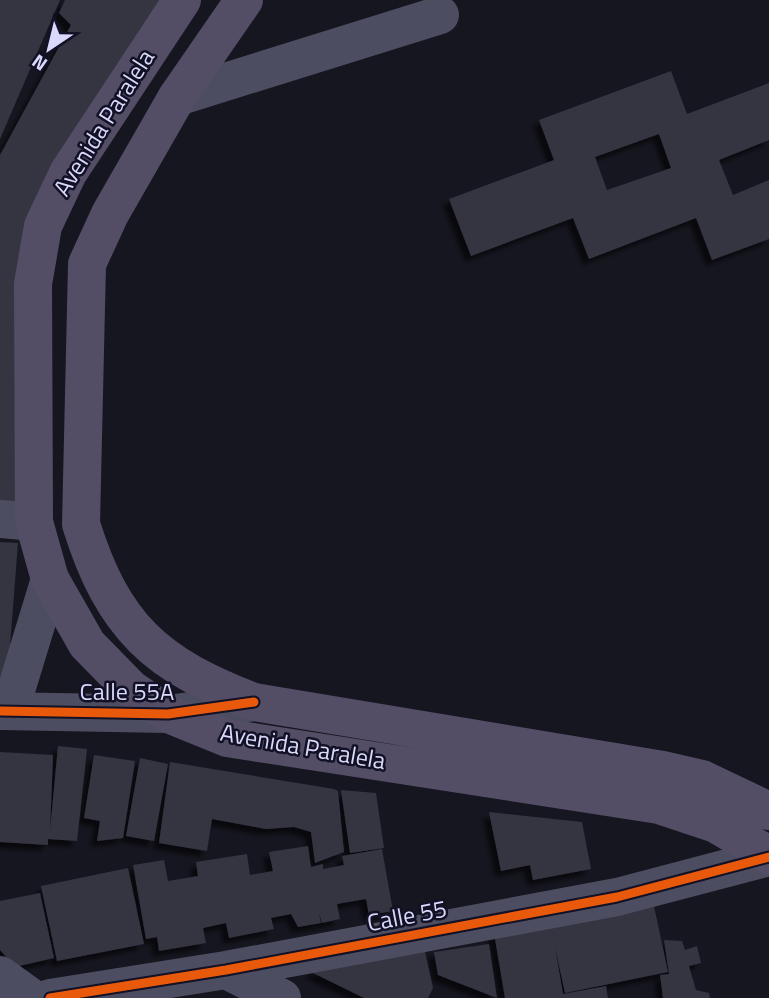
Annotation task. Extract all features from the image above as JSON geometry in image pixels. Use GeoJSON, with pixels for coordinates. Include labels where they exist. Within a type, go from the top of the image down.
{"type":"FeatureCollection","features":[{"type":"Feature","properties":{"kind":"main road","name":"Avenida Paralela"},"geometry":{"type":"LineString","coordinates":[[181,0],[68,173],[43,226],[33,284],[17,521],[87,644],[131,689],[168,714],[227,738],[659,805],[716,824],[769,856]]}},
{"type":"Feature","properties":{"kind":"main road","name":"Avenida Paralela"},"geometry":{"type":"LineString","coordinates":[[244,0],[177,97],[110,214],[87,264],[81,524],[93,560],[114,602],[136,632],[163,657],[204,683],[254,702],[663,770],[702,779],[769,811]]}},
{"type":"Feature","properties":{"kind":"street"},"geometry":{"type":"LineString","coordinates":[[177,97],[440,15]]}},
{"type":"Feature","properties":{"kind":"street","name":"Calle 55A"},"geometry":{"type":"LineString","coordinates":[[50,579],[5,710],[168,714],[254,702]]}},
{"type":"Feature","properties":{"kind":"street","name":"Calle 55"},"geometry":{"type":"LineString","coordinates":[[50,998],[226,970],[617,897],[769,856]]}},
{"type":"Feature","properties":{"kind":"street"},"geometry":{"type":"LineString","coordinates":[[226,970],[282,998]]}},
{"type":"Feature","properties":{"kind":"street"},"geometry":{"type":"LineString","coordinates":[[0,975],[32,998]]}},
{"type":"Feature","properties":{"kind":"building"},"geometry":{"type":"Polygon","coordinates":[[[0,0],[60,0],[0,139],[0,0]]]}},
{"type":"Feature","properties":{"kind":"building"},"geometry":{"type":"Polygon","coordinates":[[[65,0],[172,0],[32,259],[18,505],[0,504],[0,155],[71,25],[59,13],[65,0]]]}},
{"type":"Feature","properties":{"kind":"building"},"geometry":{"type":"Polygon","coordinates":[[[671,71],[687,114],[769,83],[769,140],[719,160],[733,195],[769,180],[769,239],[712,260],[696,218],[589,259],[573,218],[471,256],[449,199],[554,160],[539,120],[671,71]],[[659,134],[595,157],[607,190],[671,168],[659,134]]]}},
{"type":"Feature","properties":{"kind":"building"},"geometry":{"type":"Polygon","coordinates":[[[0,542],[18,543],[7,684],[0,683],[0,542]]]}},
{"type":"Feature","properties":{"kind":"building"},"geometry":{"type":"Polygon","coordinates":[[[58,746],[87,749],[77,841],[48,839],[48,845],[0,842],[0,752],[53,755],[50,831],[58,746]]]}},
{"type":"Feature","properties":{"kind":"building"},"geometry":{"type":"Polygon","coordinates":[[[94,755],[135,761],[123,838],[97,841],[100,821],[84,818],[94,755]]]}},
{"type":"Feature","properties":{"kind":"building"},"geometry":{"type":"Polygon","coordinates":[[[140,758],[168,764],[154,841],[126,836],[140,758]]]}},
{"type":"Feature","properties":{"kind":"building"},"geometry":{"type":"Polygon","coordinates":[[[170,762],[338,791],[344,852],[315,863],[311,832],[294,827],[266,829],[212,819],[207,851],[159,843],[170,762]]]}},
{"type":"Feature","properties":{"kind":"building"},"geometry":{"type":"Polygon","coordinates":[[[341,790],[376,793],[384,848],[350,853],[341,790]]]}},
{"type":"Feature","properties":{"kind":"building"},"geometry":{"type":"Polygon","coordinates":[[[489,812],[582,822],[591,869],[533,880],[530,865],[501,871],[489,812]]]}},
{"type":"Feature","properties":{"kind":"building"},"geometry":{"type":"Polygon","coordinates":[[[308,846],[311,867],[323,864],[323,869],[344,865],[342,856],[382,849],[393,911],[369,915],[366,899],[337,904],[340,919],[322,923],[319,913],[321,923],[298,927],[291,914],[271,918],[274,929],[229,938],[226,923],[203,928],[206,943],[159,951],[157,937],[146,939],[133,865],[164,860],[168,881],[198,876],[196,862],[247,854],[250,875],[273,871],[269,852],[308,846]]]}},
{"type":"Feature","properties":{"kind":"building"},"geometry":{"type":"Polygon","coordinates":[[[128,868],[144,944],[57,961],[41,886],[128,868]]]}},
{"type":"Feature","properties":{"kind":"building"},"geometry":{"type":"Polygon","coordinates":[[[40,893],[54,958],[15,967],[0,950],[0,901],[40,893]]]}},
{"type":"Feature","properties":{"kind":"building"},"geometry":{"type":"Polygon","coordinates":[[[654,906],[668,972],[565,993],[555,947],[563,994],[606,986],[608,998],[505,998],[494,933],[654,906]]]}},
{"type":"Feature","properties":{"kind":"building"},"geometry":{"type":"Polygon","coordinates":[[[664,940],[682,941],[685,950],[697,946],[701,963],[689,966],[696,990],[709,993],[710,998],[663,998],[660,975],[669,974],[664,940]]]}},
{"type":"Feature","properties":{"kind":"building"},"geometry":{"type":"Polygon","coordinates":[[[489,944],[497,998],[438,975],[434,952],[489,944]]]}},
{"type":"Feature","properties":{"kind":"building"},"geometry":{"type":"Polygon","coordinates":[[[424,947],[433,988],[428,998],[364,998],[309,971],[424,947]]]}},
{"type":"Feature","properties":{"kind":"cycle path"},"geometry":{"type":"LineString","coordinates":[[0,711],[168,714],[254,702]]}},
{"type":"Feature","properties":{"kind":"cycle path"},"geometry":{"type":"LineString","coordinates":[[50,998],[226,970],[617,897],[769,857]]}}]}
